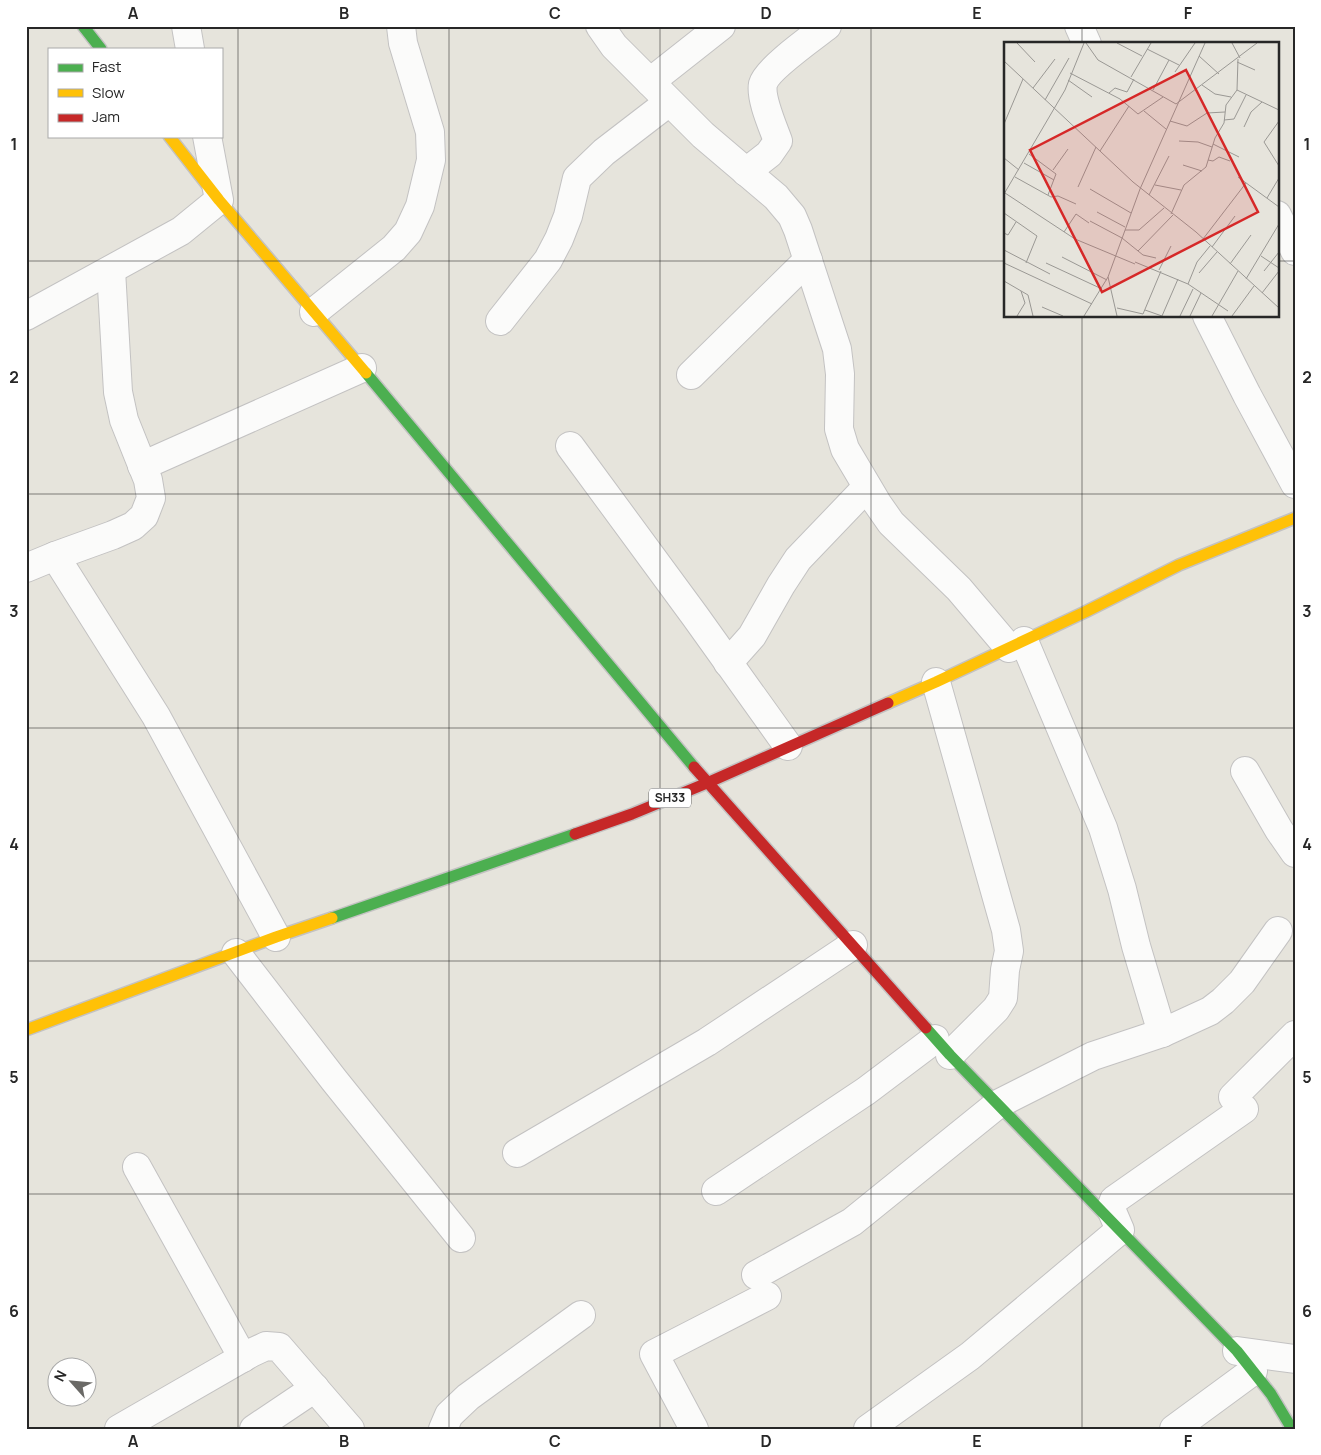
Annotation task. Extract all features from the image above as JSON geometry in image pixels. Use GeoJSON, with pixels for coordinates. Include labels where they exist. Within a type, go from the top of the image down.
{"type":"FeatureCollection","features":[{"type":"Feature","properties":{"kind":"street"},"geometry":{"type":"LineString","coordinates":[[83,26],[100,48]]}},
{"type":"Feature","properties":{"kind":"street"},"geometry":{"type":"LineString","coordinates":[[186,26],[190,48]]}},
{"type":"Feature","properties":{"kind":"street"},"geometry":{"type":"LineString","coordinates":[[314,312],[394,248],[408,232],[420,206],[431,160],[430,132],[403,43],[401,26]]}},
{"type":"Feature","properties":{"kind":"street"},"geometry":{"type":"LineString","coordinates":[[600,26],[614,46],[669,102],[703,135],[776,197],[792,216],[836,349],[840,374],[839,429],[845,449],[890,523],[1016,645],[1103,828],[1162,1033]]}},
{"type":"Feature","properties":{"kind":"street"},"geometry":{"type":"LineString","coordinates":[[650,82],[721,26]]}},
{"type":"Feature","properties":{"kind":"street"},"geometry":{"type":"LineString","coordinates":[[746,172],[769,154],[778,141],[764,97],[763,84],[772,70],[827,26]]}},
{"type":"Feature","properties":{"kind":"street"},"geometry":{"type":"LineString","coordinates":[[1079,26],[1086,42]]}},
{"type":"Feature","properties":{"kind":"street"},"geometry":{"type":"LineString","coordinates":[[500,321],[548,260],[568,216],[577,178],[604,152],[669,102]]}},
{"type":"Feature","properties":{"kind":"street"},"geometry":{"type":"LineString","coordinates":[[171,138],[219,200],[362,368],[707,783],[943,1046],[1245,1361],[1271,1394],[1292,1429]]}},
{"type":"Feature","properties":{"kind":"street"},"geometry":{"type":"LineString","coordinates":[[207,138],[219,200]]}},
{"type":"Feature","properties":{"kind":"street"},"geometry":{"type":"LineString","coordinates":[[26,316],[181,231],[219,200]]}},
{"type":"Feature","properties":{"kind":"street"},"geometry":{"type":"LineString","coordinates":[[1278,217],[1295,251]]}},
{"type":"Feature","properties":{"kind":"street"},"geometry":{"type":"LineString","coordinates":[[691,375],[808,260]]}},
{"type":"Feature","properties":{"kind":"street"},"geometry":{"type":"LineString","coordinates":[[26,568],[133,526],[144,516],[151,498],[148,480],[124,420],[118,392],[111,270]]}},
{"type":"Feature","properties":{"kind":"street"},"geometry":{"type":"LineString","coordinates":[[1208,318],[1295,484]]}},
{"type":"Feature","properties":{"kind":"street"},"geometry":{"type":"LineString","coordinates":[[142,466],[362,368]]}},
{"type":"Feature","properties":{"kind":"street"},"geometry":{"type":"LineString","coordinates":[[570,446],[788,746]]}},
{"type":"Feature","properties":{"kind":"street"},"geometry":{"type":"LineString","coordinates":[[728,663],[752,636],[798,559],[867,487]]}},
{"type":"Feature","properties":{"kind":"street","name":"SH33"},"geometry":{"type":"LineString","coordinates":[[26,1030],[276,938],[632,814],[936,682],[1179,565],[1295,518]]}},
{"type":"Feature","properties":{"kind":"street"},"geometry":{"type":"LineString","coordinates":[[55,556],[156,716],[276,938]]}},
{"type":"Feature","properties":{"kind":"street"},"geometry":{"type":"LineString","coordinates":[[716,1191],[866,1091],[943,1046],[996,1009],[1003,998],[1005,970],[1009,951],[1006,930],[936,682]]}},
{"type":"Feature","properties":{"kind":"street"},"geometry":{"type":"LineString","coordinates":[[1245,771],[1279,830],[1295,853]]}},
{"type":"Feature","properties":{"kind":"street"},"geometry":{"type":"LineString","coordinates":[[694,1429],[654,1354],[761,1285],[852,1222],[998,1104],[1093,1056],[1162,1033],[1210,1011],[1242,982],[1278,931]]}},
{"type":"Feature","properties":{"kind":"street"},"geometry":{"type":"LineString","coordinates":[[517,1153],[707,1042],[853,945]]}},
{"type":"Feature","properties":{"kind":"street"},"geometry":{"type":"LineString","coordinates":[[236,953],[334,1080],[461,1238]]}},
{"type":"Feature","properties":{"kind":"street"},"geometry":{"type":"LineString","coordinates":[[1120,1230],[1112,1209],[1114,1200],[1238,1103],[1295,1035]]}},
{"type":"Feature","properties":{"kind":"street"},"geometry":{"type":"LineString","coordinates":[[137,1167],[243,1358]]}},
{"type":"Feature","properties":{"kind":"street"},"geometry":{"type":"LineString","coordinates":[[868,1429],[970,1356],[1120,1230]]}},
{"type":"Feature","properties":{"kind":"street"},"geometry":{"type":"LineString","coordinates":[[443,1429],[448,1415],[468,1397],[581,1315]]}},
{"type":"Feature","properties":{"kind":"street"},"geometry":{"type":"LineString","coordinates":[[119,1429],[266,1346],[280,1347],[350,1429]]}},
{"type":"Feature","properties":{"kind":"street"},"geometry":{"type":"LineString","coordinates":[[1174,1429],[1245,1361],[1295,1359]]}},
{"type":"Feature","properties":{"kind":"street"},"geometry":{"type":"LineString","coordinates":[[254,1429],[315,1388]]}},
{"type":"Feature","properties":{"kind":"traffic: fast"},"geometry":{"type":"LineString","coordinates":[[83,26],[100,48]]}},
{"type":"Feature","properties":{"kind":"traffic: fast"},"geometry":{"type":"LineString","coordinates":[[366,373],[694,767]]}},
{"type":"Feature","properties":{"kind":"traffic: fast"},"geometry":{"type":"LineString","coordinates":[[332,918],[575,834]]}},
{"type":"Feature","properties":{"kind":"traffic: fast"},"geometry":{"type":"LineString","coordinates":[[926,1028],[1237,1351],[1271,1394],[1292,1429]]}},
{"type":"Feature","properties":{"kind":"traffic: slow"},"geometry":{"type":"LineString","coordinates":[[171,138],[219,200],[366,373]]}},
{"type":"Feature","properties":{"kind":"traffic: slow"},"geometry":{"type":"LineString","coordinates":[[888,703],[1085,612],[1179,565],[1295,518]]}},
{"type":"Feature","properties":{"kind":"traffic: slow"},"geometry":{"type":"LineString","coordinates":[[26,1030],[332,918]]}},
{"type":"Feature","properties":{"kind":"traffic: jam"},"geometry":{"type":"LineString","coordinates":[[575,834],[632,814],[707,783],[888,703]]}},
{"type":"Feature","properties":{"kind":"traffic: jam"},"geometry":{"type":"LineString","coordinates":[[694,767],[926,1028]]}}]}
